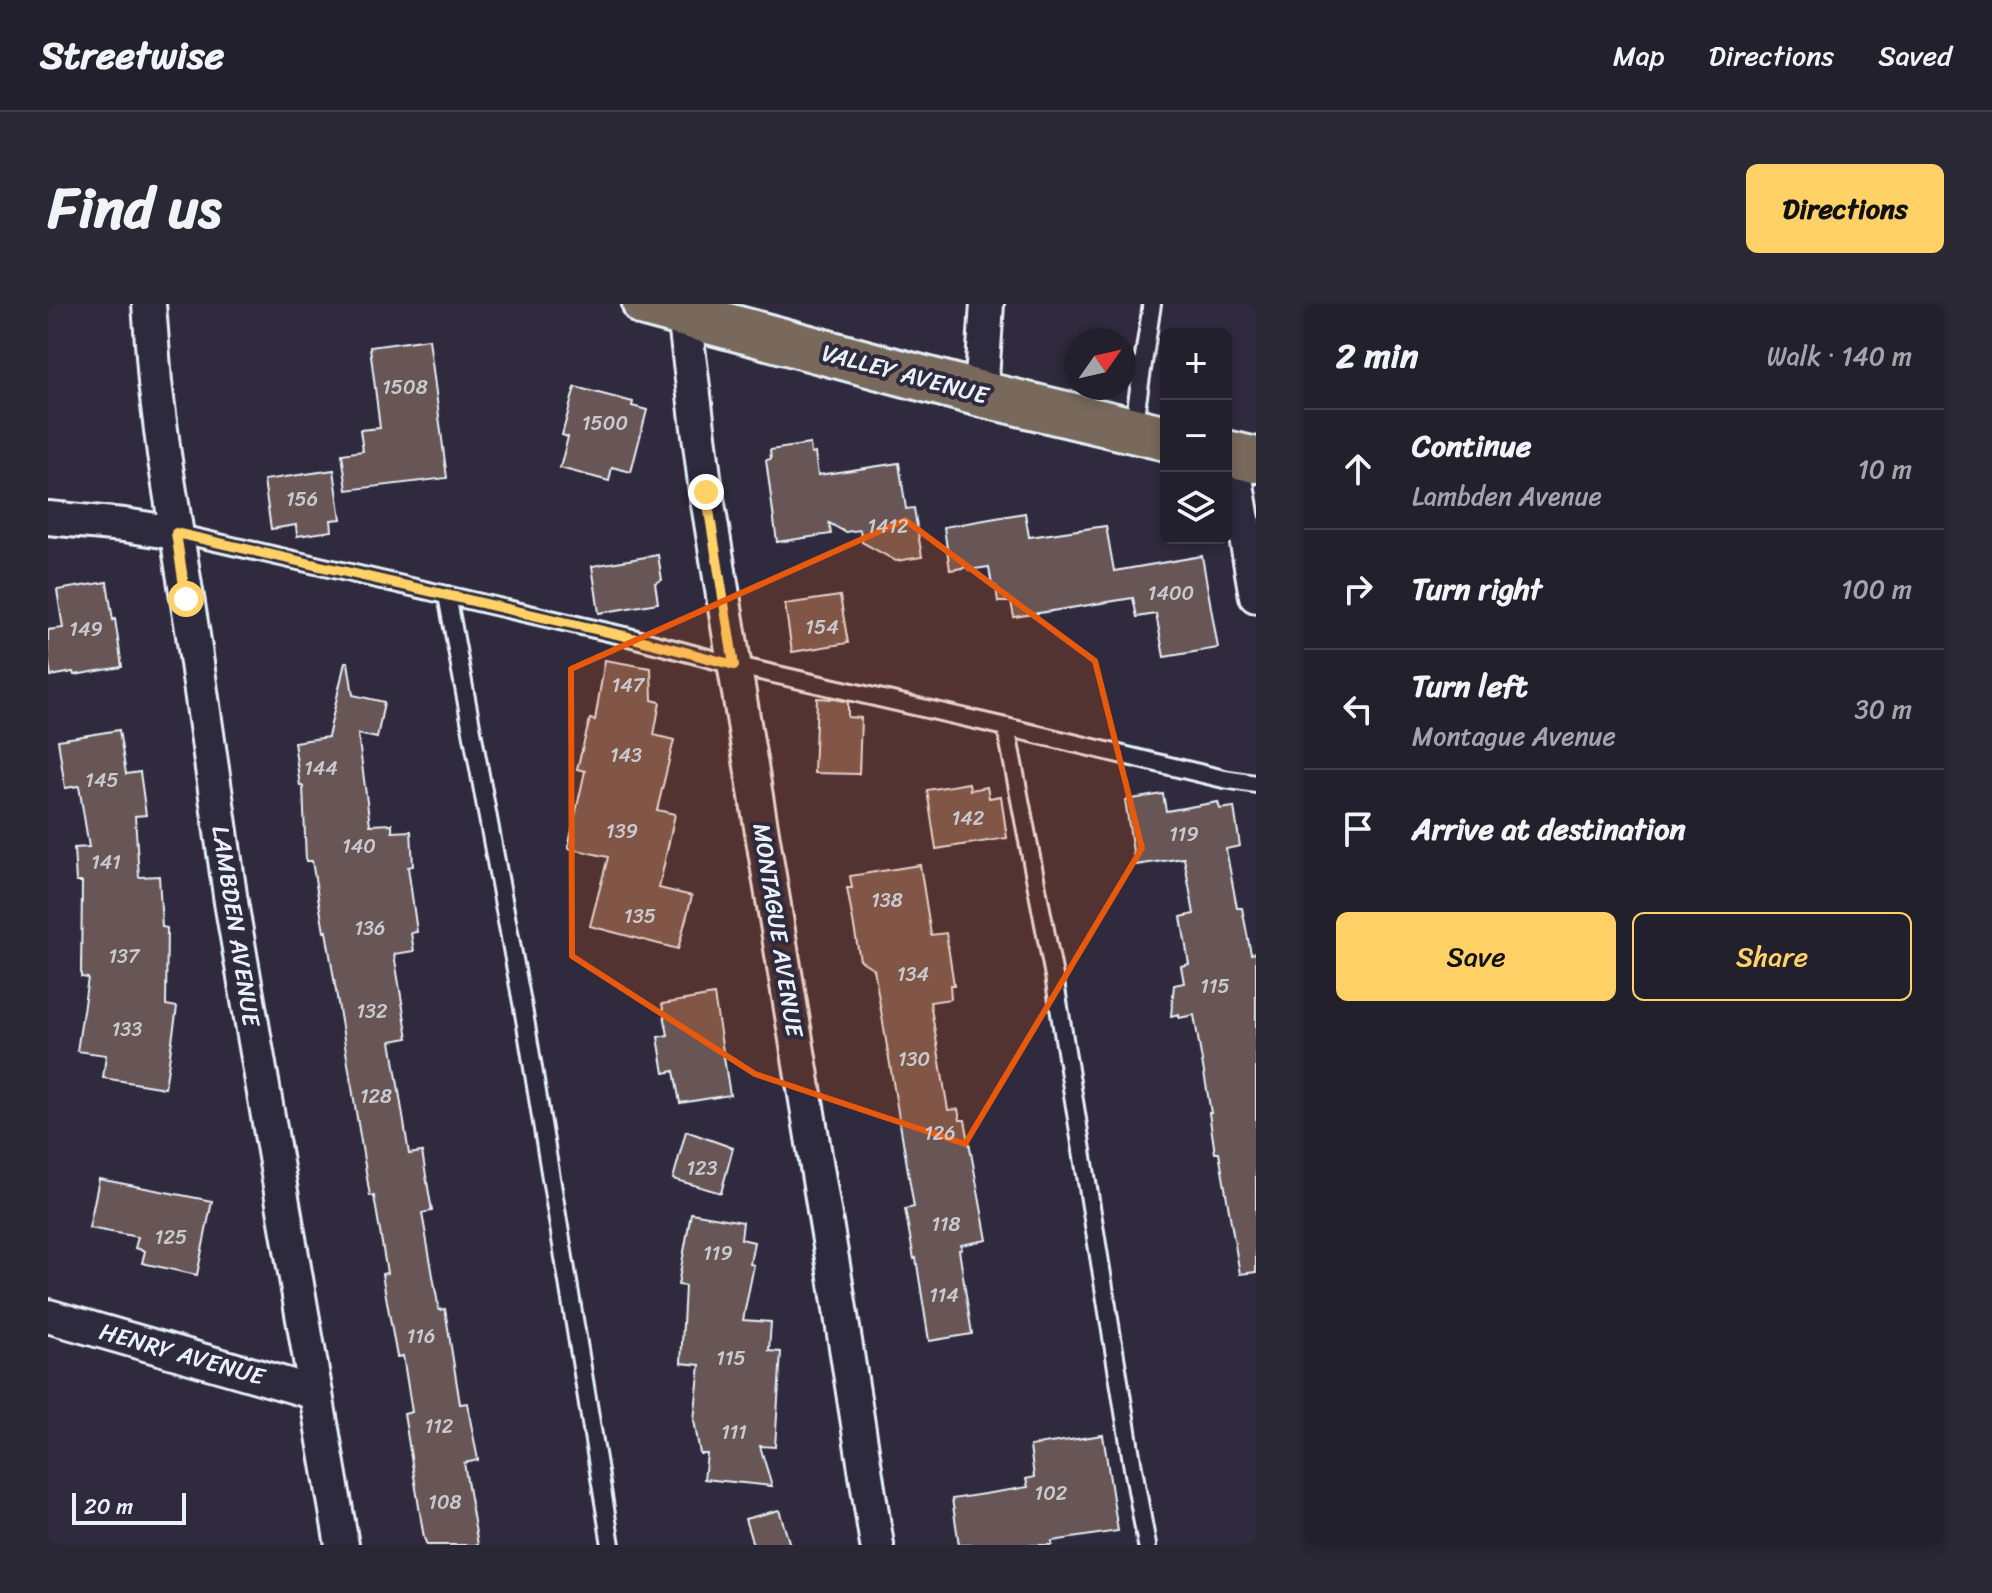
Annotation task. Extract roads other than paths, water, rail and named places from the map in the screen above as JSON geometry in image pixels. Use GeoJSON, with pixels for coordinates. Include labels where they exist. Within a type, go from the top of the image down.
{"type":"FeatureCollection","features":[{"type":"Feature","properties":{"kind":"main road","name":"VALLEY AVENUE"},"geometry":{"type":"LineString","coordinates":[[664,309],[981,394],[1150,434]]}},
{"type":"Feature","properties":{"kind":"street","name":"LAMBDEN AVENUE"},"geometry":{"type":"LineString","coordinates":[[149,304],[155,382],[231,902],[342,1545]]}},
{"type":"Feature","properties":{"kind":"street"},"geometry":{"type":"LineString","coordinates":[[981,394],[987,304]]}},
{"type":"Feature","properties":{"kind":"street","name":"MONTAGUE AVENUE"},"geometry":{"type":"LineString","coordinates":[[664,309],[706,492],[877,1545]]}},
{"type":"Feature","properties":{"kind":"street"},"geometry":{"type":"LineString","coordinates":[[1238,456],[1256,596]]}},
{"type":"Feature","properties":{"kind":"street"},"geometry":{"type":"LineString","coordinates":[[48,518],[176,533]]}},
{"type":"Feature","properties":{"kind":"street","name":"HENRY AVENUE"},"geometry":{"type":"LineString","coordinates":[[48,1316],[316,1393]]}},
{"type":"Feature","properties":{"kind":"lane"},"geometry":{"type":"LineString","coordinates":[[1150,434],[1152,304]]}},
{"type":"Feature","properties":{"kind":"lane"},"geometry":{"type":"LineString","coordinates":[[176,533],[1256,784]]}},
{"type":"Feature","properties":{"kind":"lane"},"geometry":{"type":"LineString","coordinates":[[447,595],[525,1019],[611,1545]]}},
{"type":"Feature","properties":{"kind":"lane"},"geometry":{"type":"LineString","coordinates":[[1006,727],[1054,976],[1147,1545]]}}]}
